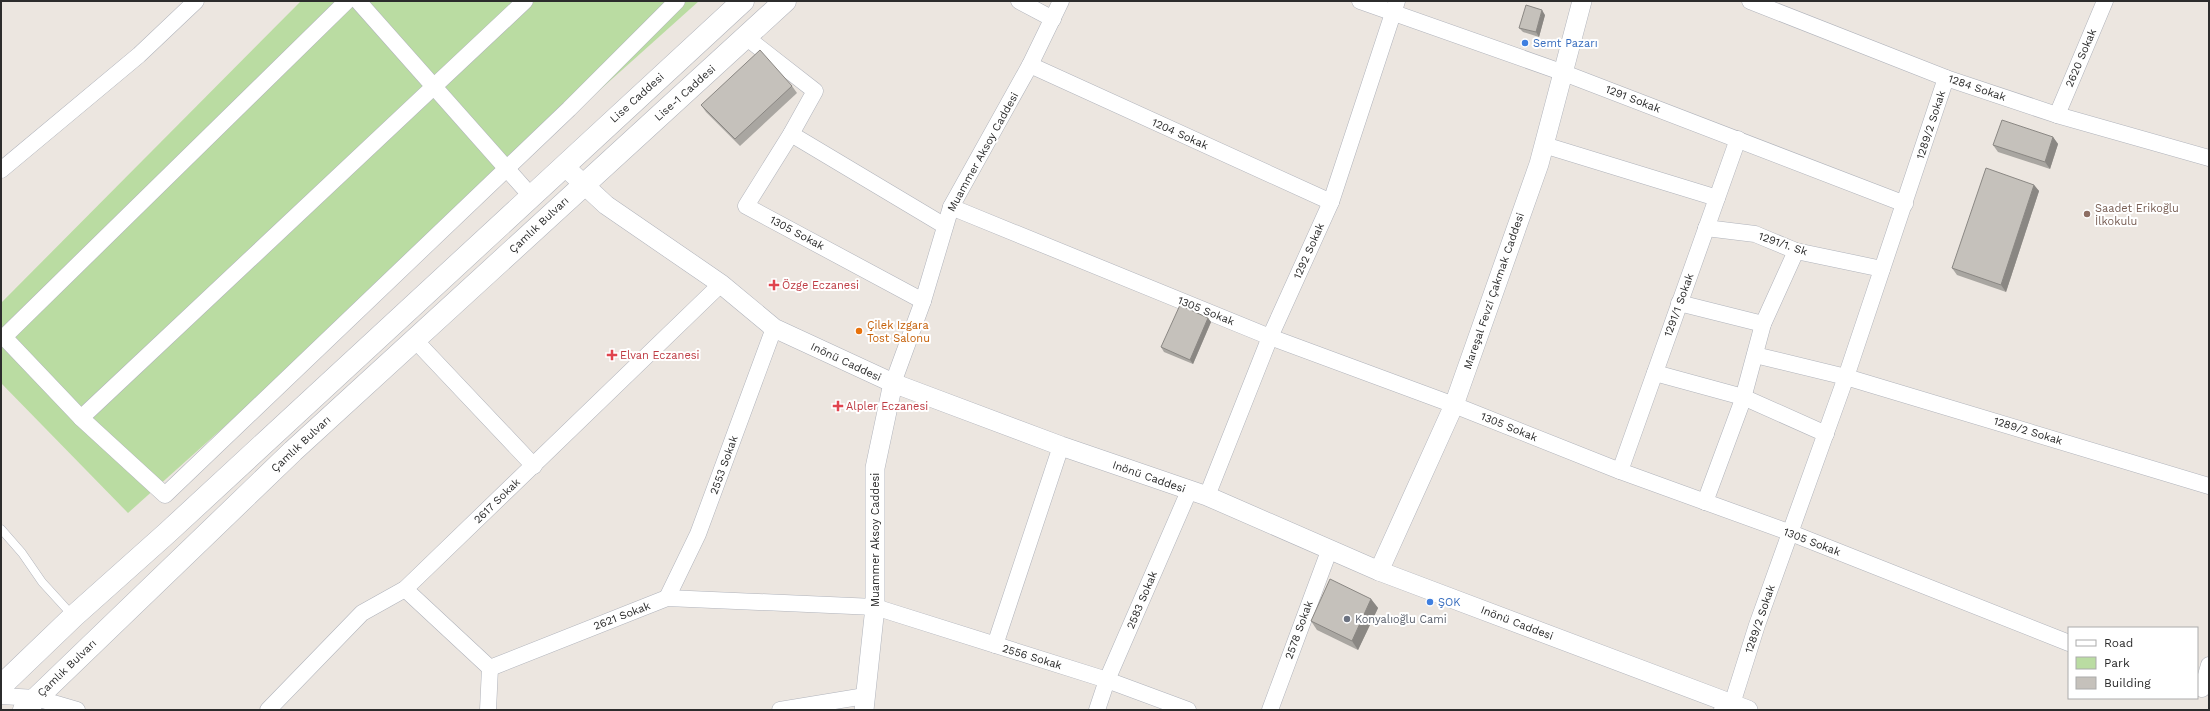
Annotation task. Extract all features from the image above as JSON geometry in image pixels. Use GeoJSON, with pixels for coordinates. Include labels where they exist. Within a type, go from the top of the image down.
{"type":"FeatureCollection","features":[{"type":"Feature","properties":{"kind":"main road","name":"Lise Caddesi"},"geometry":{"type":"LineString","coordinates":[[530,196],[744,1]]}},
{"type":"Feature","properties":{"kind":"main road","name":"Lise-1 Caddesi"},"geometry":{"type":"LineString","coordinates":[[583,184],[747,38],[785,1]]}},
{"type":"Feature","properties":{"kind":"main road","name":"Çamlık Bulvarı"},"geometry":{"type":"LineString","coordinates":[[30,704],[293,451],[583,184]]}},
{"type":"Feature","properties":{"kind":"main road"},"geometry":{"type":"LineString","coordinates":[[1,686],[74,616],[172,528],[530,196]]}},
{"type":"Feature","properties":{"kind":"street"},"geometry":{"type":"LineString","coordinates":[[1,170],[139,55],[196,1]]}},
{"type":"Feature","properties":{"kind":"street"},"geometry":{"type":"LineString","coordinates":[[347,1],[4,337],[81,418],[165,495],[569,109],[677,1]]}},
{"type":"Feature","properties":{"kind":"street"},"geometry":{"type":"LineString","coordinates":[[358,1],[530,196]]}},
{"type":"Feature","properties":{"kind":"street"},"geometry":{"type":"LineString","coordinates":[[81,418],[525,1]]}},
{"type":"Feature","properties":{"kind":"street"},"geometry":{"type":"LineString","coordinates":[[1019,1],[1053,19]]}},
{"type":"Feature","properties":{"kind":"street","name":"Muammer Aksoy Caddesi"},"geometry":{"type":"LineString","coordinates":[[865,703],[875,607],[875,468],[893,383],[923,301],[951,207],[1030,65],[1061,1]]}},
{"type":"Feature","properties":{"kind":"street","name":"1291 Sokak"},"geometry":{"type":"LineString","coordinates":[[1360,1],[1395,7],[1904,204]]}},
{"type":"Feature","properties":{"kind":"street","name":"Mareşal Fevzi Çakmak Caddesi"},"geometry":{"type":"LineString","coordinates":[[1379,571],[1454,405],[1544,145],[1582,1]]}},
{"type":"Feature","properties":{"kind":"street","name":"1284 Sokak"},"geometry":{"type":"LineString","coordinates":[[1750,1],[1946,78],[2057,115],[2209,158]]}},
{"type":"Feature","properties":{"kind":"street","name":"2620 Sokak"},"geometry":{"type":"LineString","coordinates":[[2057,115],[2105,1]]}},
{"type":"Feature","properties":{"kind":"street","name":"1292 Sokak"},"geometry":{"type":"LineString","coordinates":[[1198,494],[1331,202],[1395,7]]}},
{"type":"Feature","properties":{"kind":"street","name":"1305 Sokak"},"geometry":{"type":"LineString","coordinates":[[747,38],[815,91],[791,134],[746,206],[923,301]]}},
{"type":"Feature","properties":{"kind":"street","name":"1204 Sokak"},"geometry":{"type":"LineString","coordinates":[[1030,65],[1331,202]]}},
{"type":"Feature","properties":{"kind":"street","name":"1289/2 Sokak"},"geometry":{"type":"LineString","coordinates":[[1734,708],[1790,533],[1846,377],[1946,78]]}},
{"type":"Feature","properties":{"kind":"street"},"geometry":{"type":"LineString","coordinates":[[791,134],[945,226]]}},
{"type":"Feature","properties":{"kind":"street","name":"1291/1 Sokak"},"geometry":{"type":"LineString","coordinates":[[1620,471],[1738,139]]}},
{"type":"Feature","properties":{"kind":"street"},"geometry":{"type":"LineString","coordinates":[[1544,145],[1717,198]]}},
{"type":"Feature","properties":{"kind":"street","name":"Inönü Caddesi"},"geometry":{"type":"LineString","coordinates":[[564,166],[606,205],[721,284],[774,328],[893,383],[1061,446],[1198,494],[1379,571],[1734,708]]}},
{"type":"Feature","properties":{"kind":"street","name":"1305 Sokak"},"geometry":{"type":"LineString","coordinates":[[951,207],[1270,337],[1454,405],[1620,471],[1790,533],[2068,643]]}},
{"type":"Feature","properties":{"kind":"street","name":"1291/1. Sk"},"geometry":{"type":"LineString","coordinates":[[1706,228],[1756,234],[1796,251],[1882,269]]}},
{"type":"Feature","properties":{"kind":"street"},"geometry":{"type":"LineString","coordinates":[[1705,502],[1743,397],[1763,324],[1796,251]]}},
{"type":"Feature","properties":{"kind":"street","name":"2617 Sokak"},"geometry":{"type":"LineString","coordinates":[[268,710],[362,613],[405,589],[721,284]]}},
{"type":"Feature","properties":{"kind":"street"},"geometry":{"type":"LineString","coordinates":[[1679,303],[1763,324]]}},
{"type":"Feature","properties":{"kind":"street","name":"2553 Sokak"},"geometry":{"type":"LineString","coordinates":[[667,598],[698,534],[774,328]]}},
{"type":"Feature","properties":{"kind":"street"},"geometry":{"type":"LineString","coordinates":[[414,339],[534,466]]}},
{"type":"Feature","properties":{"kind":"street"},"geometry":{"type":"LineString","coordinates":[[1755,355],[1846,377]]}},
{"type":"Feature","properties":{"kind":"street"},"geometry":{"type":"LineString","coordinates":[[1654,374],[1743,397],[1826,434]]}},
{"type":"Feature","properties":{"kind":"street","name":"1289/2 Sokak"},"geometry":{"type":"LineString","coordinates":[[1846,377],[2209,486]]}},
{"type":"Feature","properties":{"kind":"street"},"geometry":{"type":"LineString","coordinates":[[995,645],[1061,446]]}},
{"type":"Feature","properties":{"kind":"street","name":"2583 Sokak"},"geometry":{"type":"LineString","coordinates":[[1098,710],[1107,680],[1198,494]]}},
{"type":"Feature","properties":{"kind":"street","name":"2578 Sokak"},"geometry":{"type":"LineString","coordinates":[[1270,710],[1329,551]]}},
{"type":"Feature","properties":{"kind":"street"},"geometry":{"type":"LineString","coordinates":[[405,589],[490,668],[488,710]]}},
{"type":"Feature","properties":{"kind":"street","name":"2621 Sokak"},"geometry":{"type":"LineString","coordinates":[[490,668],[667,598],[875,607]]}},
{"type":"Feature","properties":{"kind":"street","name":"2556 Sokak"},"geometry":{"type":"LineString","coordinates":[[875,607],[1107,680],[1188,710]]}},
{"type":"Feature","properties":{"kind":"street"},"geometry":{"type":"LineString","coordinates":[[2203,689],[2209,665]]}},
{"type":"Feature","properties":{"kind":"street"},"geometry":{"type":"LineString","coordinates":[[1,696],[30,704],[77,710]]}},
{"type":"Feature","properties":{"kind":"street"},"geometry":{"type":"LineString","coordinates":[[780,710],[865,703]]}},
{"type":"Feature","properties":{"kind":"lane"},"geometry":{"type":"LineString","coordinates":[[1,529],[22,553],[42,582],[74,616]]}},
{"type":"Feature","properties":{"kind":"green space"},"geometry":{"type":"Polygon","coordinates":[[[301,1],[699,1],[128,513],[1,383],[1,303],[301,1]]]}},
{"type":"Feature","properties":{"kind":"building"},"geometry":{"type":"Polygon","coordinates":[[[1526,5],[1542,10],[1536,32],[1519,28],[1526,5]]]}},
{"type":"Feature","properties":{"kind":"building"},"geometry":{"type":"Polygon","coordinates":[[[760,50],[792,86],[735,139],[701,105],[760,50]]]}},
{"type":"Feature","properties":{"kind":"building"},"geometry":{"type":"Polygon","coordinates":[[[2002,120],[2053,137],[2045,162],[1993,145],[2002,120]]]}},
{"type":"Feature","properties":{"kind":"building"},"geometry":{"type":"Polygon","coordinates":[[[1986,168],[2034,185],[2001,285],[1952,268],[1986,168]]]}},
{"type":"Feature","properties":{"kind":"building"},"geometry":{"type":"Polygon","coordinates":[[[1180,305],[1208,318],[1190,360],[1161,347],[1180,305]]]}},
{"type":"Feature","properties":{"kind":"building","name":"Konyalıoğlu Cami"},"geometry":{"type":"Polygon","coordinates":[[[1330,579],[1371,599],[1352,641],[1311,621],[1330,579]]]}},
{"type":"Feature","properties":{"kind":"place","name":"Semt Pazarı"},"geometry":{"type":"Point","coordinates":[1525,43]}},
{"type":"Feature","properties":{"kind":"place","name":"Saadet Erikoğlu İlkokulu"},"geometry":{"type":"Point","coordinates":[2087,214]}},
{"type":"Feature","properties":{"kind":"place","name":"Özge Eczanesi"},"geometry":{"type":"Point","coordinates":[774,285]}},
{"type":"Feature","properties":{"kind":"place","name":"Çilek Izgara Tost Salonu"},"geometry":{"type":"Point","coordinates":[859,331]}},
{"type":"Feature","properties":{"kind":"place","name":"Elvan Eczanesi"},"geometry":{"type":"Point","coordinates":[612,355]}},
{"type":"Feature","properties":{"kind":"place","name":"Alpler Eczanesi"},"geometry":{"type":"Point","coordinates":[838,406]}},
{"type":"Feature","properties":{"kind":"place","name":"ŞOK"},"geometry":{"type":"Point","coordinates":[1430,602]}},
{"type":"Feature","properties":{"kind":"place","name":"Konyalıoğlu Cami"},"geometry":{"type":"Point","coordinates":[1347,619]}}]}
